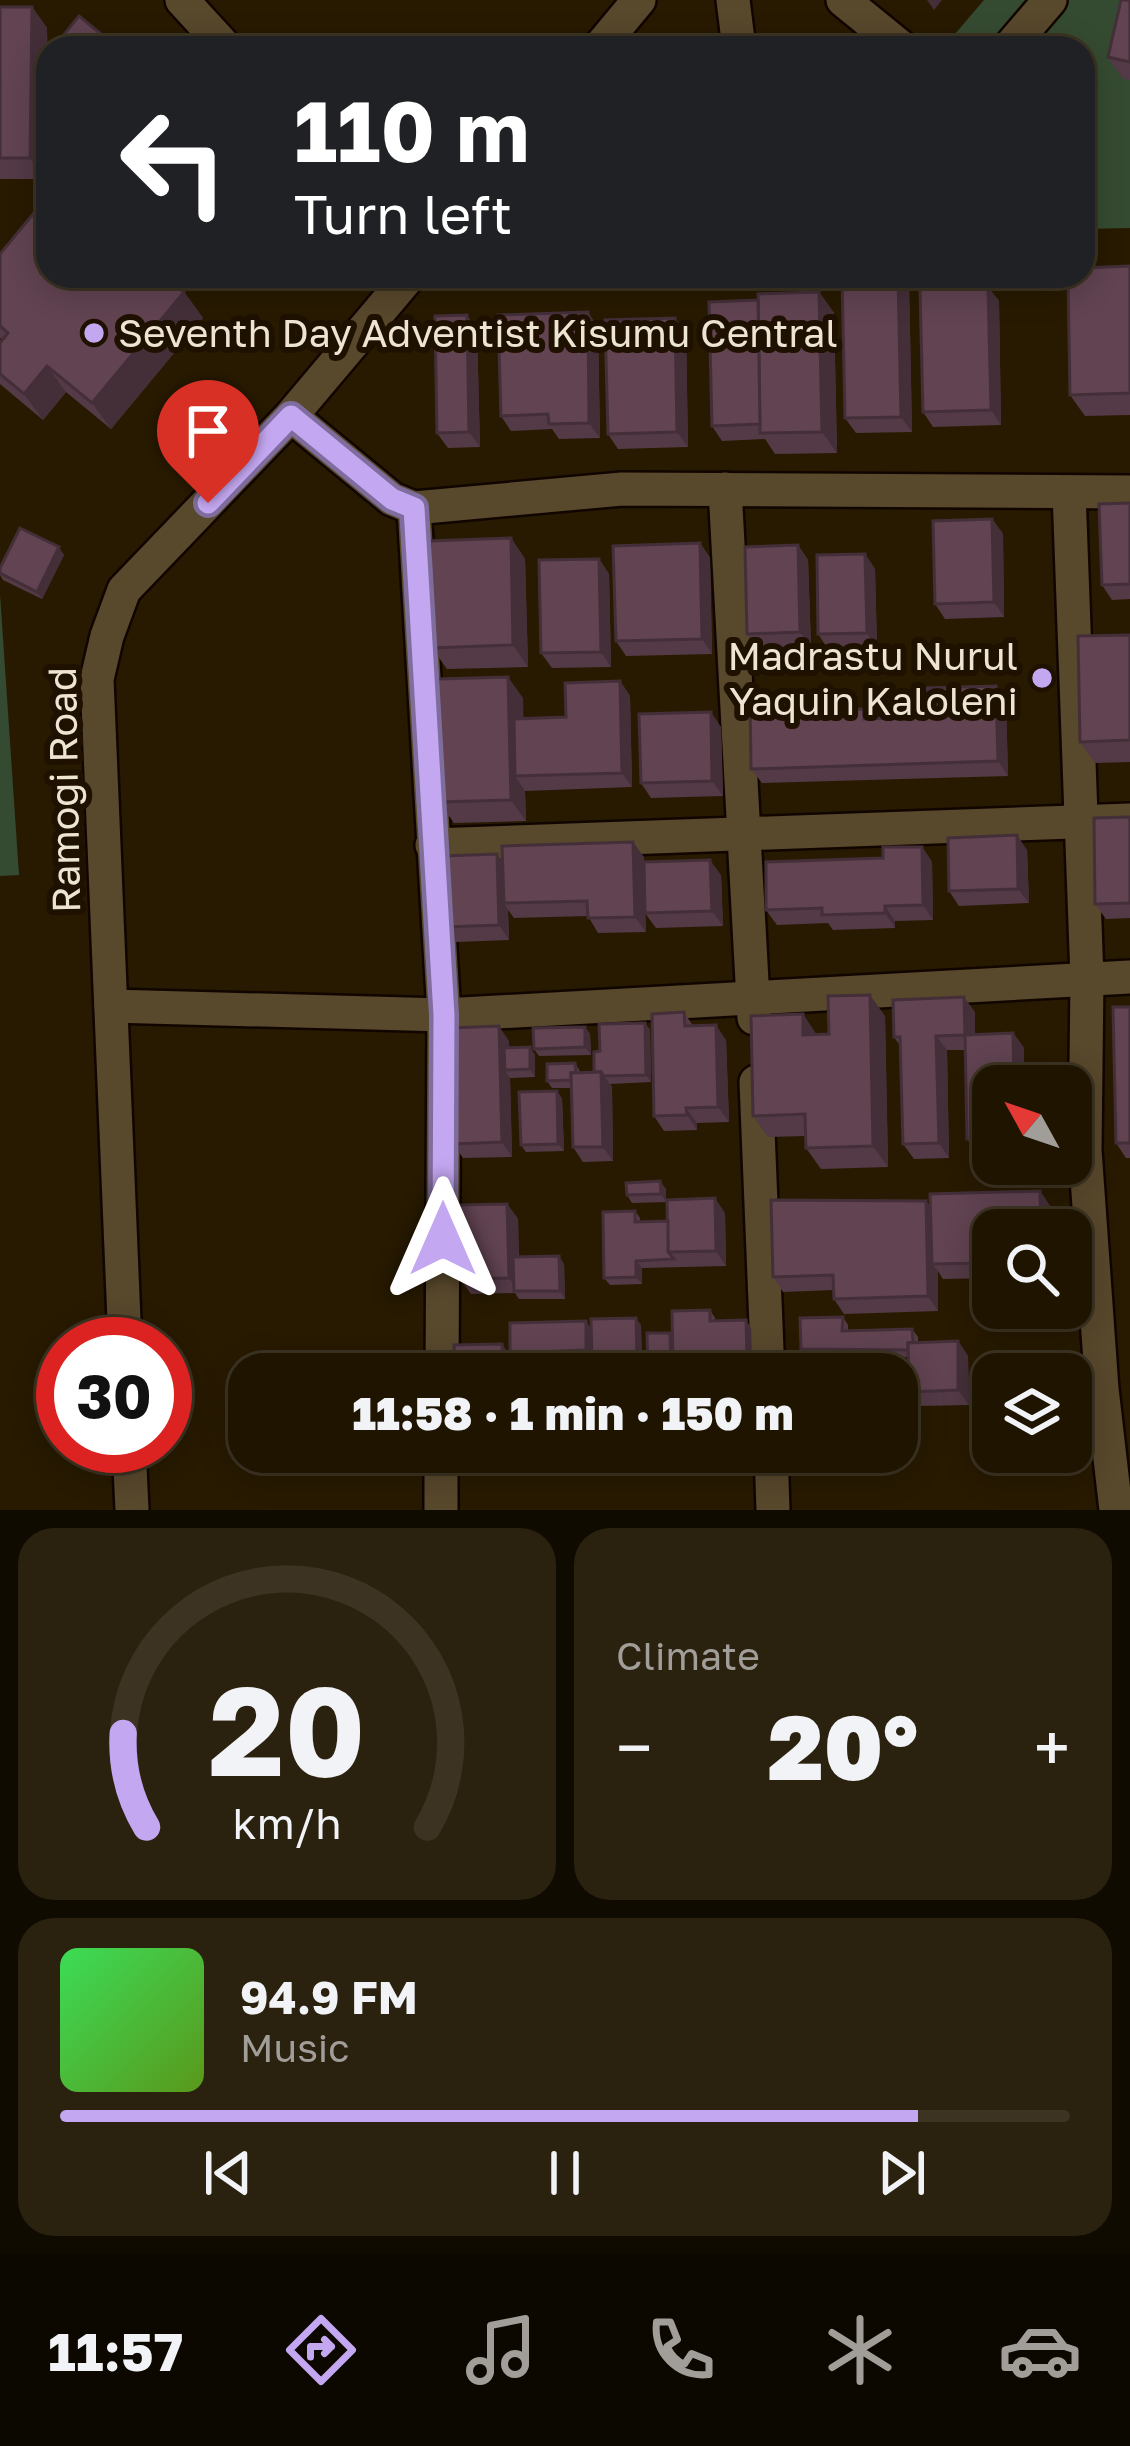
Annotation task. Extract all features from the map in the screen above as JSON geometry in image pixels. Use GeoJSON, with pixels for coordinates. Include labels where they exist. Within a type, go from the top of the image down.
{"type":"FeatureCollection","features":[{"type":"Feature","properties":{"kind":"street"},"geometry":{"type":"LineString","coordinates":[[182,0],[215,36]]}},
{"type":"Feature","properties":{"kind":"street"},"geometry":{"type":"LineString","coordinates":[[609,36],[639,0]]}},
{"type":"Feature","properties":{"kind":"street"},"geometry":{"type":"LineString","coordinates":[[733,0],[738,36]]}},
{"type":"Feature","properties":{"kind":"street"},"geometry":{"type":"LineString","coordinates":[[843,0],[887,36]]}},
{"type":"Feature","properties":{"kind":"street"},"geometry":{"type":"LineString","coordinates":[[1019,36],[1050,0]]}},
{"type":"Feature","properties":{"kind":"street","name":"Ramogi Road"},"geometry":{"type":"LineString","coordinates":[[124,1317],[97,679],[106,636],[124,590],[291,416],[399,288]]}},
{"type":"Feature","properties":{"kind":"street"},"geometry":{"type":"LineString","coordinates":[[291,416],[392,499],[414,508],[622,489],[1130,492]]}},
{"type":"Feature","properties":{"kind":"street"},"geometry":{"type":"LineString","coordinates":[[724,489],[753,996],[767,1353]]}},
{"type":"Feature","properties":{"kind":"street"},"geometry":{"type":"LineString","coordinates":[[1069,492],[1087,978],[1085,1150],[1116,1510]]}},
{"type":"Feature","properties":{"kind":"street"},"geometry":{"type":"LineString","coordinates":[[414,508],[444,1015],[442,1353]]}},
{"type":"Feature","properties":{"kind":"street"},"geometry":{"type":"LineString","coordinates":[[432,845],[1130,820]]}},
{"type":"Feature","properties":{"kind":"street"},"geometry":{"type":"LineString","coordinates":[[111,1006],[444,1015],[1130,976]]}},
{"type":"Feature","properties":{"kind":"street"},"geometry":{"type":"LineString","coordinates":[[131,1473],[132,1510]]}},
{"type":"Feature","properties":{"kind":"street"},"geometry":{"type":"LineString","coordinates":[[441,1473],[441,1510]]}},
{"type":"Feature","properties":{"kind":"street"},"geometry":{"type":"LineString","coordinates":[[772,1473],[773,1510]]}},
{"type":"Feature","properties":{"kind":"green space"},"geometry":{"type":"Polygon","coordinates":[[[984,0],[1130,0],[1130,228],[1095,229],[1095,36],[953,36],[984,0]]]}},
{"type":"Feature","properties":{"kind":"green space"},"geometry":{"type":"Polygon","coordinates":[[[0,594],[19,875],[0,876],[0,594]]]}},
{"type":"Feature","properties":{"kind":"building"},"geometry":{"type":"Polygon","coordinates":[[[1121,0],[1130,0],[1130,62],[1108,57],[1121,0]]]}},
{"type":"Feature","properties":{"kind":"building"},"geometry":{"type":"Polygon","coordinates":[[[0,7],[32,7],[30,158],[0,158],[0,7]]]}},
{"type":"Feature","properties":{"kind":"building"},"geometry":{"type":"Polygon","coordinates":[[[79,16],[103,36],[63,36],[79,16]]]}},
{"type":"Feature","properties":{"kind":"building"},"geometry":{"type":"Polygon","coordinates":[[[36,210],[36,288],[179,288],[184,292],[92,403],[47,366],[24,394],[0,374],[0,343],[8,333],[0,326],[0,254],[36,210]]]}},
{"type":"Feature","properties":{"kind":"building"},"geometry":{"type":"Polygon","coordinates":[[[1130,266],[1130,393],[1070,395],[1068,288],[1095,288],[1095,267],[1130,266]]]}},
{"type":"Feature","properties":{"kind":"building"},"geometry":{"type":"Polygon","coordinates":[[[842,288],[898,288],[901,417],[845,418],[842,288]]]}},
{"type":"Feature","properties":{"kind":"building"},"geometry":{"type":"Polygon","coordinates":[[[988,288],[991,410],[923,412],[920,289],[988,288]]]}},
{"type":"Feature","properties":{"kind":"building"},"geometry":{"type":"Polygon","coordinates":[[[819,292],[822,432],[760,433],[758,294],[819,292]]]}},
{"type":"Feature","properties":{"kind":"building"},"geometry":{"type":"Polygon","coordinates":[[[758,300],[760,424],[712,426],[709,302],[758,300]]]}},
{"type":"Feature","properties":{"kind":"building"},"geometry":{"type":"Polygon","coordinates":[[[588,312],[589,423],[549,424],[548,414],[501,416],[498,315],[588,312]]]}},
{"type":"Feature","properties":{"kind":"building"},"geometry":{"type":"Polygon","coordinates":[[[467,315],[469,432],[437,433],[435,316],[467,315]]]}},
{"type":"Feature","properties":{"kind":"building"},"geometry":{"type":"Polygon","coordinates":[[[675,318],[677,432],[608,434],[605,320],[675,318]]]}},
{"type":"Feature","properties":{"kind":"building"},"geometry":{"type":"Polygon","coordinates":[[[1130,503],[1130,584],[1102,585],[1099,504],[1130,503]]]}},
{"type":"Feature","properties":{"kind":"building"},"geometry":{"type":"Polygon","coordinates":[[[992,519],[994,602],[935,604],[933,521],[992,519]]]}},
{"type":"Feature","properties":{"kind":"building"},"geometry":{"type":"Polygon","coordinates":[[[20,528],[59,547],[37,592],[0,573],[20,528]]]}},
{"type":"Feature","properties":{"kind":"building"},"geometry":{"type":"Polygon","coordinates":[[[511,538],[513,645],[432,648],[430,541],[511,538]]]}},
{"type":"Feature","properties":{"kind":"building"},"geometry":{"type":"Polygon","coordinates":[[[700,543],[702,639],[616,641],[613,546],[700,543]]]}},
{"type":"Feature","properties":{"kind":"building"},"geometry":{"type":"Polygon","coordinates":[[[798,545],[800,632],[747,634],[745,547],[798,545]]]}},
{"type":"Feature","properties":{"kind":"building"},"geometry":{"type":"Polygon","coordinates":[[[865,554],[867,633],[818,634],[817,555],[865,554]]]}},
{"type":"Feature","properties":{"kind":"building"},"geometry":{"type":"Polygon","coordinates":[[[599,559],[601,652],[541,653],[539,560],[599,559]]]}},
{"type":"Feature","properties":{"kind":"building"},"geometry":{"type":"Polygon","coordinates":[[[1130,635],[1130,740],[1080,742],[1078,636],[1130,635]]]}},
{"type":"Feature","properties":{"kind":"building"},"geometry":{"type":"Polygon","coordinates":[[[508,677],[511,800],[439,802],[437,679],[508,677]]]}},
{"type":"Feature","properties":{"kind":"building"},"geometry":{"type":"Polygon","coordinates":[[[620,681],[622,773],[515,776],[514,719],[566,717],[565,683],[620,681]]]}},
{"type":"Feature","properties":{"kind":"building"},"geometry":{"type":"Polygon","coordinates":[[[996,686],[998,761],[751,769],[750,698],[796,696],[797,711],[864,709],[864,719],[928,717],[927,688],[996,686]]]}},
{"type":"Feature","properties":{"kind":"building"},"geometry":{"type":"Polygon","coordinates":[[[711,712],[712,781],[641,783],[639,714],[711,712]]]}},
{"type":"Feature","properties":{"kind":"building"},"geometry":{"type":"Polygon","coordinates":[[[1130,817],[1130,903],[1095,904],[1094,818],[1130,817]]]}},
{"type":"Feature","properties":{"kind":"building"},"geometry":{"type":"Polygon","coordinates":[[[1017,835],[1018,889],[949,891],[948,838],[1017,835]]]}},
{"type":"Feature","properties":{"kind":"building"},"geometry":{"type":"Polygon","coordinates":[[[633,842],[635,917],[588,918],[587,901],[504,903],[502,846],[633,842]]]}},
{"type":"Feature","properties":{"kind":"building"},"geometry":{"type":"Polygon","coordinates":[[[883,847],[922,847],[923,905],[885,906],[885,913],[766,910],[766,862],[883,858],[883,847]]]}},
{"type":"Feature","properties":{"kind":"building"},"geometry":{"type":"Polygon","coordinates":[[[497,854],[499,925],[445,927],[444,856],[497,854]]]}},
{"type":"Feature","properties":{"kind":"building"},"geometry":{"type":"Polygon","coordinates":[[[710,860],[712,911],[645,913],[644,862],[710,860]]]}},
{"type":"Feature","properties":{"kind":"building"},"geometry":{"type":"Polygon","coordinates":[[[870,995],[873,1146],[806,1148],[805,1114],[753,1116],[751,1016],[803,1014],[803,1035],[829,1034],[828,996],[870,995]]]}},
{"type":"Feature","properties":{"kind":"building"},"geometry":{"type":"Polygon","coordinates":[[[964,997],[965,1035],[936,1036],[939,1143],[903,1144],[900,1037],[894,1037],[893,1000],[964,997]]]}},
{"type":"Feature","properties":{"kind":"building"},"geometry":{"type":"Polygon","coordinates":[[[1113,1007],[1130,1007],[1130,1143],[1116,1143],[1113,1007]]]}},
{"type":"Feature","properties":{"kind":"building"},"geometry":{"type":"Polygon","coordinates":[[[684,1012],[685,1026],[716,1025],[718,1107],[686,1108],[687,1115],[654,1116],[652,1014],[684,1012]]]}},
{"type":"Feature","properties":{"kind":"building"},"geometry":{"type":"Polygon","coordinates":[[[645,1023],[646,1075],[594,1072],[594,1052],[600,1051],[599,1024],[645,1023]]]}},
{"type":"Feature","properties":{"kind":"building"},"geometry":{"type":"Polygon","coordinates":[[[499,1026],[502,1142],[453,1144],[450,1028],[499,1026]]]}},
{"type":"Feature","properties":{"kind":"building"},"geometry":{"type":"Polygon","coordinates":[[[585,1027],[585,1047],[534,1049],[533,1028],[585,1027]]]}},
{"type":"Feature","properties":{"kind":"building"},"geometry":{"type":"Polygon","coordinates":[[[1013,1033],[1014,1065],[972,1065],[972,1139],[967,1139],[965,1035],[1013,1033]]]}},
{"type":"Feature","properties":{"kind":"building"},"geometry":{"type":"Polygon","coordinates":[[[530,1047],[530,1069],[505,1070],[504,1048],[530,1047]]]}},
{"type":"Feature","properties":{"kind":"building"},"geometry":{"type":"Polygon","coordinates":[[[575,1063],[571,1080],[547,1081],[547,1064],[575,1063]]]}},
{"type":"Feature","properties":{"kind":"building"},"geometry":{"type":"Polygon","coordinates":[[[601,1072],[603,1147],[573,1147],[571,1073],[601,1072]]]}},
{"type":"Feature","properties":{"kind":"building"},"geometry":{"type":"Polygon","coordinates":[[[557,1091],[558,1144],[521,1145],[519,1092],[557,1091]]]}},
{"type":"Feature","properties":{"kind":"building"},"geometry":{"type":"Polygon","coordinates":[[[660,1181],[661,1194],[627,1195],[626,1183],[660,1181]]]}},
{"type":"Feature","properties":{"kind":"building"},"geometry":{"type":"Polygon","coordinates":[[[1040,1191],[1040,1209],[972,1209],[972,1263],[932,1264],[930,1194],[1040,1191]]]}},
{"type":"Feature","properties":{"kind":"building"},"geometry":{"type":"Polygon","coordinates":[[[715,1198],[716,1251],[668,1252],[667,1200],[715,1198]]]}},
{"type":"Feature","properties":{"kind":"building"},"geometry":{"type":"Polygon","coordinates":[[[771,1200],[926,1201],[928,1296],[834,1299],[833,1275],[773,1277],[771,1200]]]}},
{"type":"Feature","properties":{"kind":"building"},"geometry":{"type":"Polygon","coordinates":[[[507,1204],[509,1278],[460,1279],[458,1205],[507,1204]]]}},
{"type":"Feature","properties":{"kind":"building"},"geometry":{"type":"Polygon","coordinates":[[[635,1211],[635,1222],[668,1221],[668,1252],[674,1259],[636,1261],[636,1277],[604,1278],[603,1212],[635,1211]]]}},
{"type":"Feature","properties":{"kind":"building"},"geometry":{"type":"Polygon","coordinates":[[[559,1256],[560,1291],[514,1291],[513,1257],[559,1256]]]}},
{"type":"Feature","properties":{"kind":"building"},"geometry":{"type":"Polygon","coordinates":[[[710,1310],[710,1321],[746,1320],[747,1353],[673,1353],[672,1311],[710,1310]]]}},
{"type":"Feature","properties":{"kind":"building"},"geometry":{"type":"Polygon","coordinates":[[[843,1317],[842,1331],[912,1329],[913,1342],[908,1343],[908,1350],[801,1349],[800,1318],[843,1317]]]}},
{"type":"Feature","properties":{"kind":"building"},"geometry":{"type":"Polygon","coordinates":[[[636,1318],[637,1353],[592,1353],[591,1319],[636,1318]]]}},
{"type":"Feature","properties":{"kind":"building"},"geometry":{"type":"Polygon","coordinates":[[[586,1321],[586,1350],[510,1353],[510,1323],[586,1321]]]}},
{"type":"Feature","properties":{"kind":"building"},"geometry":{"type":"Polygon","coordinates":[[[647,1333],[670,1333],[670,1353],[647,1353],[647,1333]]]}},
{"type":"Feature","properties":{"kind":"building"},"geometry":{"type":"Polygon","coordinates":[[[958,1341],[958,1390],[918,1392],[918,1353],[908,1353],[908,1343],[958,1341]]]}},
{"type":"Feature","properties":{"kind":"building"},"geometry":{"type":"Polygon","coordinates":[[[502,1344],[502,1353],[454,1353],[454,1345],[502,1344]]]}},
{"type":"Feature","properties":{"kind":"place","name":"Seventh Day Adventist Kisumu Central"},"geometry":{"type":"Point","coordinates":[94,333]}},
{"type":"Feature","properties":{"kind":"place","name":"Madrastu Nurul Yaquin Kaloleni"},"geometry":{"type":"Point","coordinates":[1042,678]}},
{"type":"Feature","properties":{"kind":"route"},"geometry":{"type":"LineString","coordinates":[[208,503],[291,416],[392,499],[414,508],[444,1015],[443,1239]]}}]}
